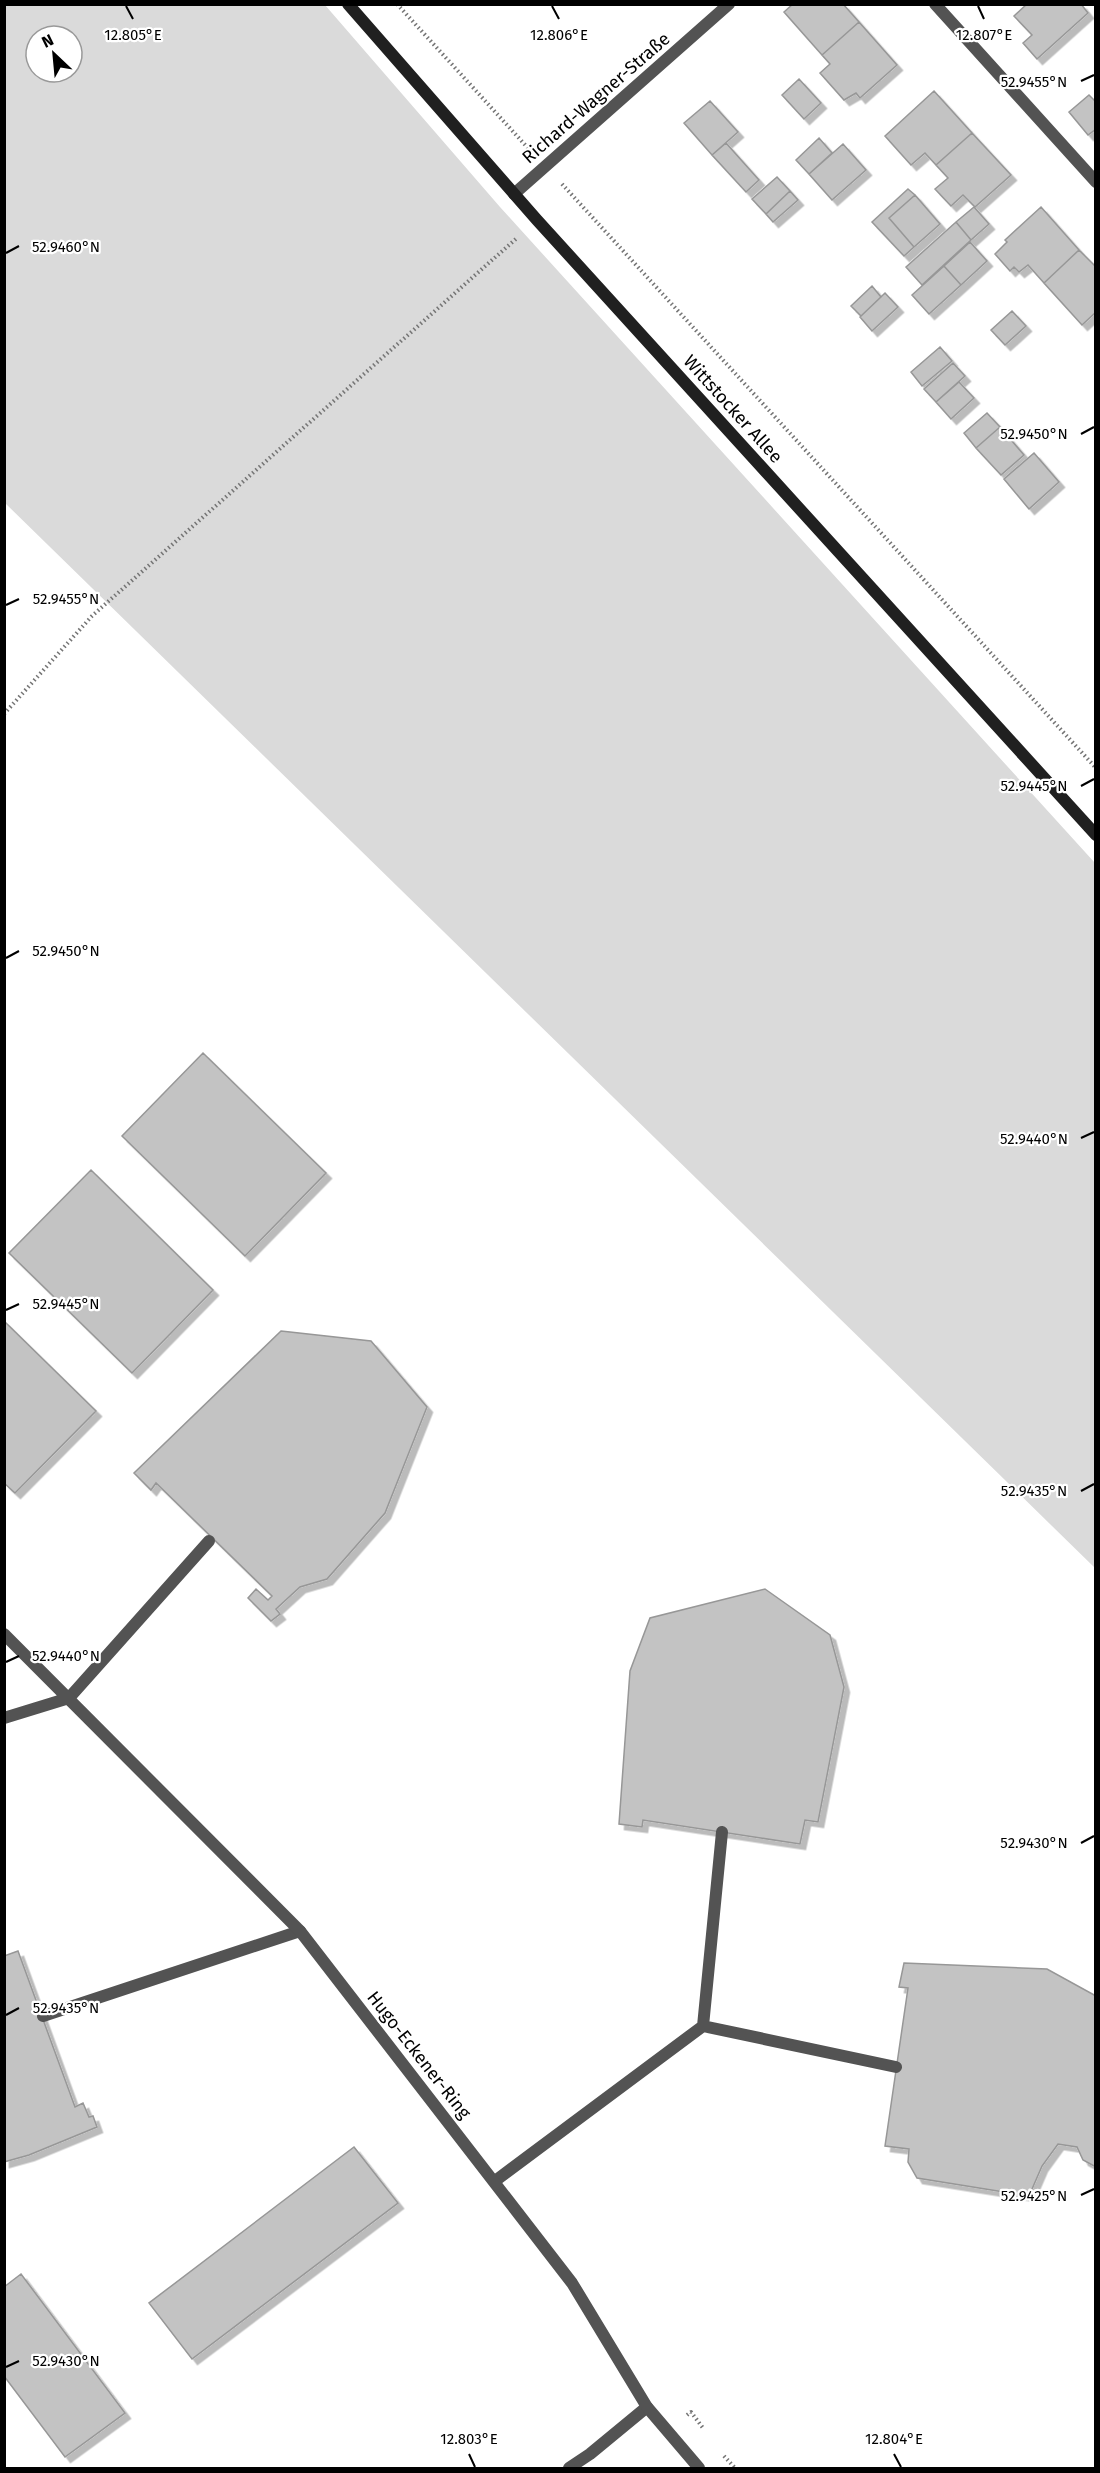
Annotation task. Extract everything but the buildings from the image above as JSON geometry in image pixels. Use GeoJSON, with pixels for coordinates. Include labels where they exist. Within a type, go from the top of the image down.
{"type":"FeatureCollection","features":[{"type":"Feature","properties":{"kind":"main road","name":"Wittstocker Allee"},"geometry":{"type":"LineString","coordinates":[[348,4],[537,220],[1095,836]]}},
{"type":"Feature","properties":{"kind":"street","name":"Richard-Wagner-Straße"},"geometry":{"type":"LineString","coordinates":[[514,194],[729,4]]}},
{"type":"Feature","properties":{"kind":"street"},"geometry":{"type":"LineString","coordinates":[[935,4],[1095,182]]}},
{"type":"Feature","properties":{"kind":"street"},"geometry":{"type":"LineString","coordinates":[[4,1718],[69,1698],[209,1541]]}},
{"type":"Feature","properties":{"kind":"street","name":"Hugo-Eckener-Ring"},"geometry":{"type":"LineString","coordinates":[[4,1634],[300,1931],[572,2283],[647,2407],[699,2469]]}},
{"type":"Feature","properties":{"kind":"street"},"geometry":{"type":"LineString","coordinates":[[495,2181],[704,2025],[722,1832]]}},
{"type":"Feature","properties":{"kind":"street"},"geometry":{"type":"LineString","coordinates":[[44,2016],[300,1931]]}},
{"type":"Feature","properties":{"kind":"street"},"geometry":{"type":"LineString","coordinates":[[704,2025],[896,2067]]}},
{"type":"Feature","properties":{"kind":"street"},"geometry":{"type":"LineString","coordinates":[[569,2469],[647,2407]]}},
{"type":"Feature","properties":{"kind":"path"},"geometry":{"type":"LineString","coordinates":[[397,4],[1095,768]]}},
{"type":"Feature","properties":{"kind":"path"},"geometry":{"type":"LineString","coordinates":[[4,714],[92,616],[537,220]]}},
{"type":"Feature","properties":{"kind":"shaded area"},"geometry":{"type":"Polygon","coordinates":[[[4,5],[325,5],[500,207],[1095,863],[1095,1568],[5,503],[4,5]]]}}]}
